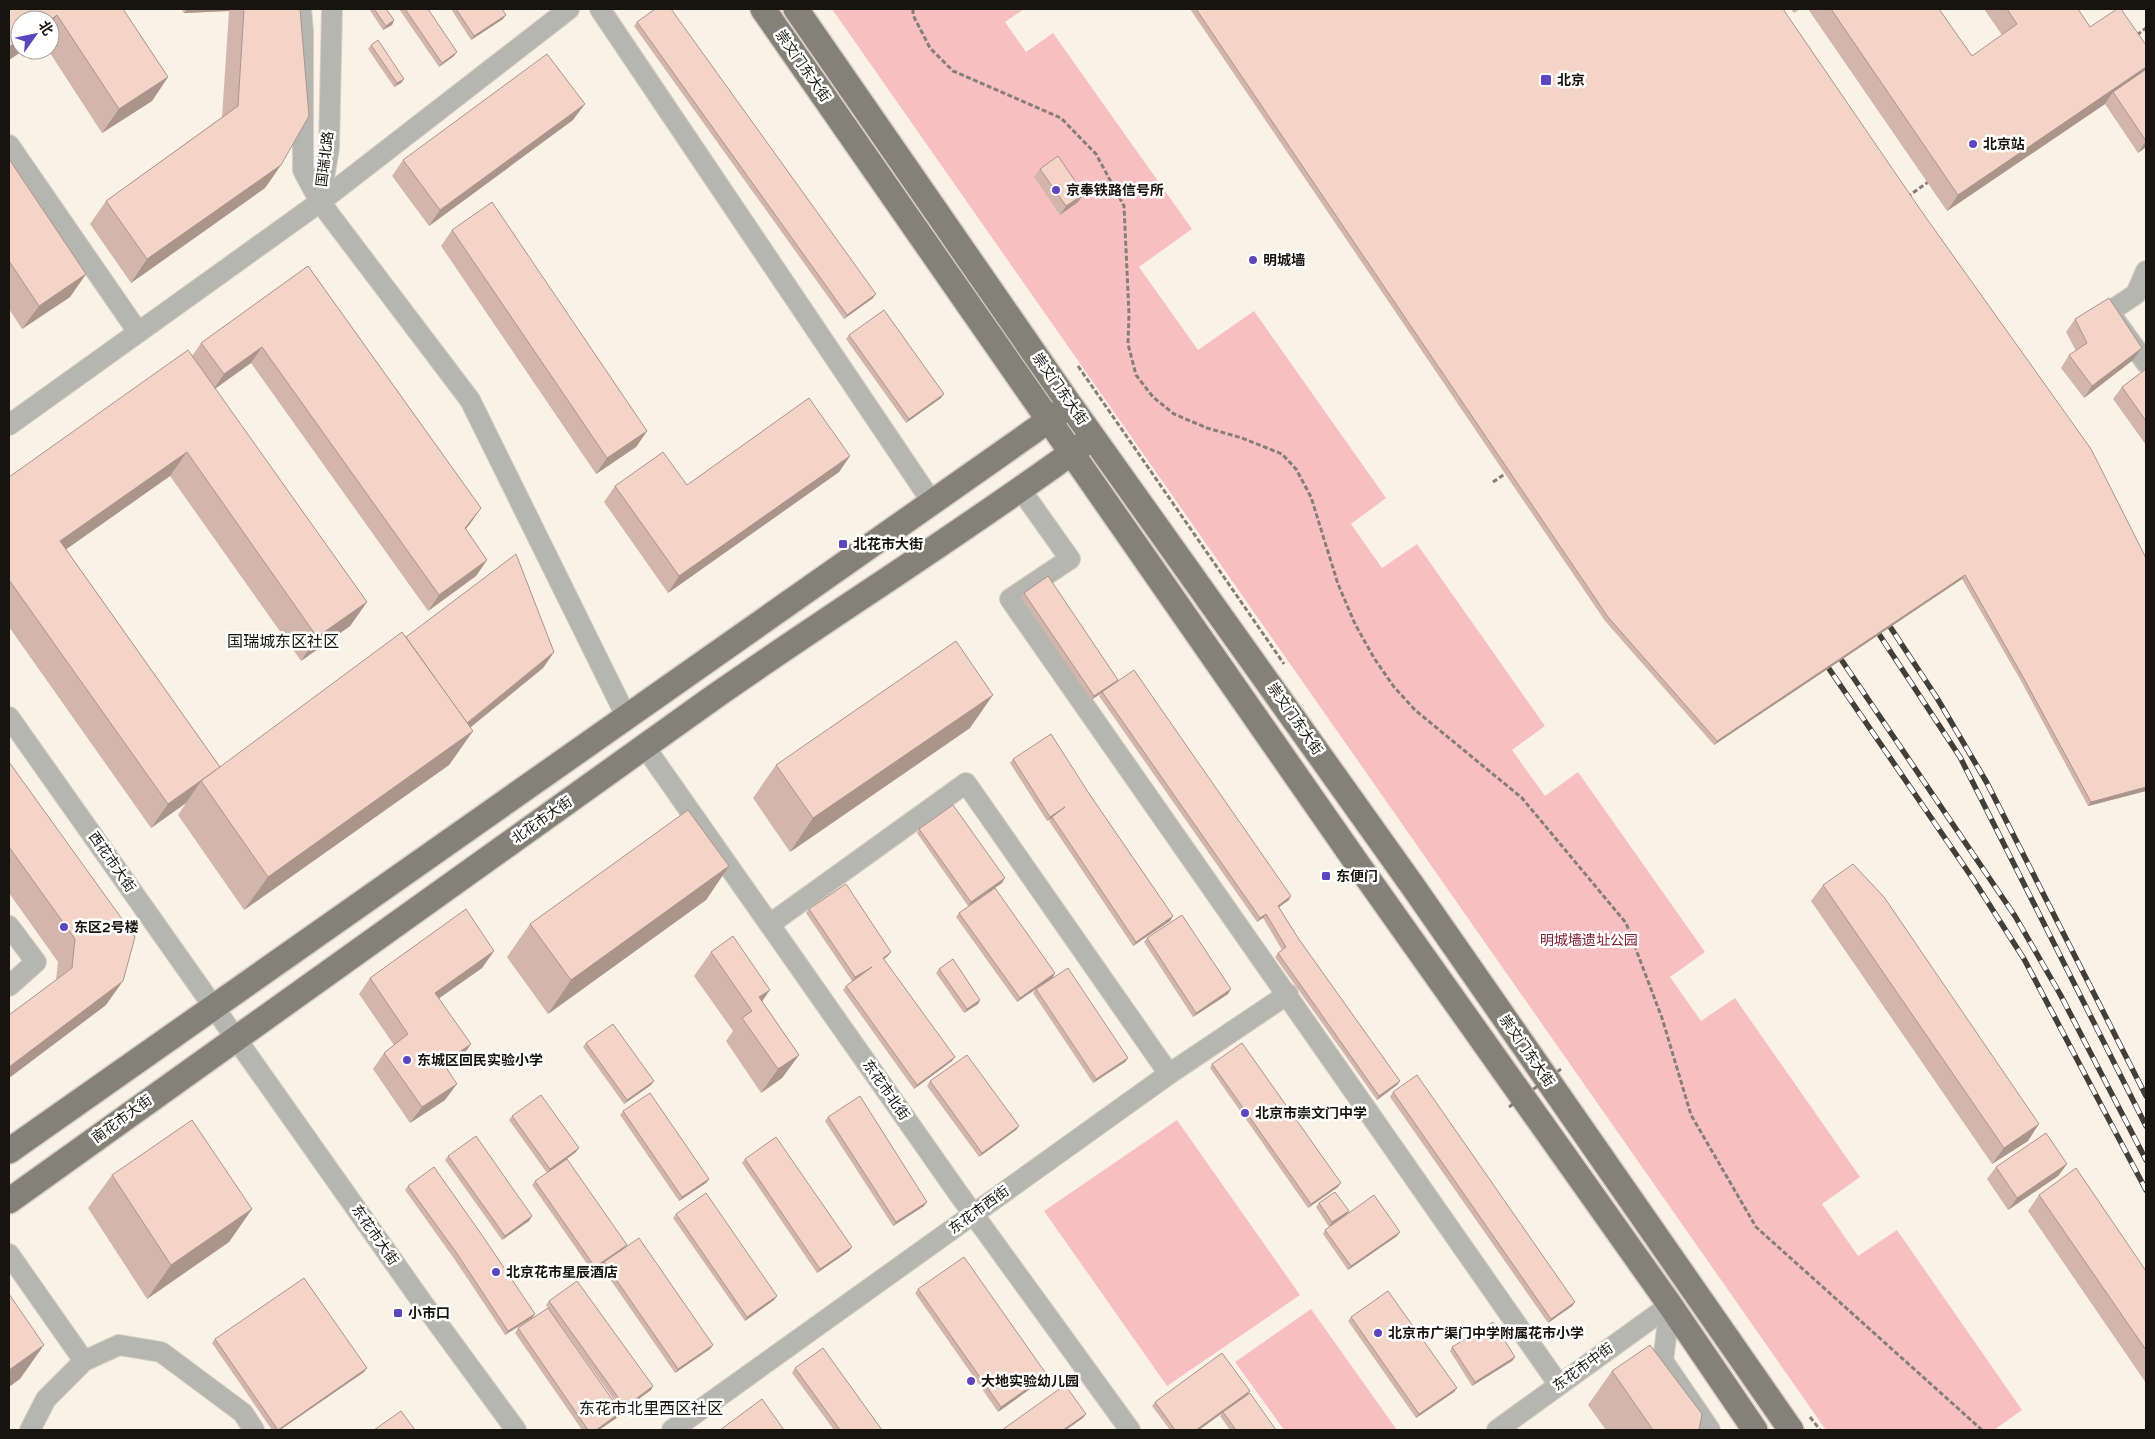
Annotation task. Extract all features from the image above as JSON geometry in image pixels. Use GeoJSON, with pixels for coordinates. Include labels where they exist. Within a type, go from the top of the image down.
{"type":"FeatureCollection","features":[{"type":"Feature","properties":{"kind":"main road","name":"崇文门东大街"},"geometry":{"type":"LineString","coordinates":[[763,9],[1073,452]]}},
{"type":"Feature","properties":{"kind":"main road","name":"崇文门东大街"},"geometry":{"type":"LineString","coordinates":[[796,9],[1070,405],[1233,631],[1791,1430]]}},
{"type":"Feature","properties":{"kind":"main road"},"geometry":{"type":"LineString","coordinates":[[9,1151],[1070,405]]}},
{"type":"Feature","properties":{"kind":"main road","name":"北花市大街"},"geometry":{"type":"LineString","coordinates":[[236,1037],[715,697],[1021,490],[1093,437]]}},
{"type":"Feature","properties":{"kind":"main road"},"geometry":{"type":"LineString","coordinates":[[1073,452],[1354,859],[1670,1306],[1755,1430]]}},
{"type":"Feature","properties":{"kind":"main road","name":"南花市大街"},"geometry":{"type":"LineString","coordinates":[[9,1201],[236,1037]]}},
{"type":"Feature","properties":{"kind":"street","name":"国瑞北路"},"geometry":{"type":"LineString","coordinates":[[301,9],[303,31],[303,170],[320,202]]}},
{"type":"Feature","properties":{"kind":"street","name":"国瑞北路"},"geometry":{"type":"LineString","coordinates":[[320,202],[329,148],[332,9]]}},
{"type":"Feature","properties":{"kind":"street"},"geometry":{"type":"LineString","coordinates":[[9,425],[320,202],[570,9]]}},
{"type":"Feature","properties":{"kind":"street"},"geometry":{"type":"LineString","coordinates":[[600,9],[932,502]]}},
{"type":"Feature","properties":{"kind":"street"},"geometry":{"type":"LineString","coordinates":[[9,145],[138,332]]}},
{"type":"Feature","properties":{"kind":"street"},"geometry":{"type":"LineString","coordinates":[[320,202],[470,400],[626,716]]}},
{"type":"Feature","properties":{"kind":"street"},"geometry":{"type":"LineString","coordinates":[[2146,271],[2136,294],[2109,312],[2146,364]]}},
{"type":"Feature","properties":{"kind":"street"},"geometry":{"type":"LineString","coordinates":[[1021,490],[1070,559],[1010,599],[1288,994],[1559,1385]]}},
{"type":"Feature","properties":{"kind":"street","name":"西花市大街"},"geometry":{"type":"LineString","coordinates":[[9,717],[236,1037]]}},
{"type":"Feature","properties":{"kind":"street","name":"东花市北街"},"geometry":{"type":"LineString","coordinates":[[645,747],[973,1214],[1130,1430]]}},
{"type":"Feature","properties":{"kind":"street"},"geometry":{"type":"LineString","coordinates":[[770,924],[966,783],[1169,1074]]}},
{"type":"Feature","properties":{"kind":"street"},"geometry":{"type":"LineString","coordinates":[[9,926],[36,962],[9,986]]}},
{"type":"Feature","properties":{"kind":"street","name":"东花市西街"},"geometry":{"type":"LineString","coordinates":[[673,1430],[1169,1074],[1288,994]]}},
{"type":"Feature","properties":{"kind":"street","name":"东花市大街"},"geometry":{"type":"LineString","coordinates":[[236,1037],[422,1302],[516,1430]]}},
{"type":"Feature","properties":{"kind":"street"},"geometry":{"type":"LineString","coordinates":[[9,1254],[84,1361]]}},
{"type":"Feature","properties":{"kind":"street"},"geometry":{"type":"LineString","coordinates":[[1670,1306],[1663,1361],[1710,1430]]}},
{"type":"Feature","properties":{"kind":"street","name":"东花市中街"},"geometry":{"type":"LineString","coordinates":[[1500,1430],[1559,1385],[1670,1306]]}},
{"type":"Feature","properties":{"kind":"street"},"geometry":{"type":"LineString","coordinates":[[30,1430],[46,1399],[84,1361],[119,1345],[161,1352],[243,1413],[254,1430]]}},
{"type":"Feature","properties":{"kind":"path"},"geometry":{"type":"LineString","coordinates":[[913,9],[930,48],[953,71],[1061,118],[1096,154],[1124,206],[1129,314],[1128,344],[1136,375],[1153,398],[1174,414],[1207,428],[1264,446],[1282,454],[1296,469],[1311,497],[1336,576],[1354,624],[1394,687],[1415,710],[1522,798],[1626,923],[1662,1018],[1691,1115],[1756,1227],[1982,1430]]}},
{"type":"Feature","properties":{"kind":"path"},"geometry":{"type":"LineString","coordinates":[[2131,39],[2146,28]]}},
{"type":"Feature","properties":{"kind":"path"},"geometry":{"type":"LineString","coordinates":[[1903,200],[1931,180]]}},
{"type":"Feature","properties":{"kind":"path"},"geometry":{"type":"LineString","coordinates":[[1493,482],[1514,468]]}},
{"type":"Feature","properties":{"kind":"path"},"geometry":{"type":"LineString","coordinates":[[1509,1107],[1561,1069]]}},
{"type":"Feature","properties":{"kind":"green space","name":"明城墙遗址公园"},"geometry":{"type":"Polygon","coordinates":[[[832,9],[1024,9],[1005,22],[1026,52],[1053,33],[1192,229],[1139,267],[1198,350],[1254,311],[1386,498],[1351,524],[1382,568],[1417,544],[1545,726],[1512,750],[1545,796],[1578,772],[1705,952],[1670,977],[1701,1021],[1735,998],[1860,1177],[1822,1204],[1858,1256],[1897,1230],[2022,1410],[1994,1430],[1826,1430],[832,9]]]}},
{"type":"Feature","properties":{"kind":"green space"},"geometry":{"type":"Polygon","coordinates":[[[1177,1120],[1300,1295],[1167,1386],[1044,1211],[1177,1120]]]}},
{"type":"Feature","properties":{"kind":"green space"},"geometry":{"type":"Polygon","coordinates":[[[1311,1309],[1397,1430],[1284,1430],[1235,1362],[1311,1309]]]}},
{"type":"Feature","properties":{"kind":"building"},"geometry":{"type":"Polygon","coordinates":[[[9,9],[123,9],[168,77],[119,109],[60,20],[60,10],[10,10],[9,47],[9,9]]]}},
{"type":"Feature","properties":{"kind":"building"},"geometry":{"type":"Polygon","coordinates":[[[244,9],[300,9],[309,116],[281,165],[147,259],[106,201],[238,106],[244,9]]]}},
{"type":"Feature","properties":{"kind":"building"},"geometry":{"type":"Polygon","coordinates":[[[374,9],[386,9],[394,20],[386,26],[374,9]]]}},
{"type":"Feature","properties":{"kind":"building"},"geometry":{"type":"Polygon","coordinates":[[[405,9],[428,9],[457,52],[442,63],[405,9]]]}},
{"type":"Feature","properties":{"kind":"building"},"geometry":{"type":"Polygon","coordinates":[[[456,9],[502,9],[506,15],[474,36],[456,9]]]}},
{"type":"Feature","properties":{"kind":"building"},"geometry":{"type":"Polygon","coordinates":[[[655,9],[671,9],[876,294],[847,315],[637,22],[655,9]]]}},
{"type":"Feature","properties":{"kind":"building"},"geometry":{"type":"Polygon","coordinates":[[[1196,9],[1783,9],[1922,212],[2091,449],[2146,558],[2146,787],[2091,802],[1965,575],[1717,741],[1608,617],[1196,9]]]}},
{"type":"Feature","properties":{"kind":"building","name":"北京站"},"geometry":{"type":"Polygon","coordinates":[[[1831,9],[1939,9],[1972,56],[2017,24],[2007,9],[2078,9],[2090,27],[2117,9],[2121,9],[2146,45],[2146,67],[1958,195],[1831,9]]]}},
{"type":"Feature","properties":{"kind":"building"},"geometry":{"type":"Polygon","coordinates":[[[378,40],[404,79],[397,83],[371,45],[378,40]]]}},
{"type":"Feature","properties":{"kind":"building"},"geometry":{"type":"Polygon","coordinates":[[[547,54],[585,104],[440,210],[403,160],[547,54]]]}},
{"type":"Feature","properties":{"kind":"building"},"geometry":{"type":"Polygon","coordinates":[[[2146,71],[2146,141],[2113,92],[2146,71]]]}},
{"type":"Feature","properties":{"kind":"building"},"geometry":{"type":"Polygon","coordinates":[[[1058,156],[1084,194],[1066,206],[1040,169],[1058,156]]]}},
{"type":"Feature","properties":{"kind":"building"},"geometry":{"type":"Polygon","coordinates":[[[9,159],[86,274],[39,306],[9,261],[9,159]]]}},
{"type":"Feature","properties":{"kind":"building"},"geometry":{"type":"Polygon","coordinates":[[[492,202],[647,431],[607,458],[452,230],[492,202]]]}},
{"type":"Feature","properties":{"kind":"building"},"geometry":{"type":"Polygon","coordinates":[[[308,266],[481,508],[465,528],[487,560],[439,595],[262,347],[224,374],[201,343],[308,266]]]}},
{"type":"Feature","properties":{"kind":"building"},"geometry":{"type":"Polygon","coordinates":[[[2109,298],[2142,348],[2092,386],[2069,355],[2087,343],[2075,319],[2109,298]]]}},
{"type":"Feature","properties":{"kind":"building"},"geometry":{"type":"Polygon","coordinates":[[[884,310],[944,394],[909,419],[849,335],[884,310]]]}},
{"type":"Feature","properties":{"kind":"building"},"geometry":{"type":"Polygon","coordinates":[[[188,350],[367,602],[317,637],[187,452],[60,541],[220,767],[168,804],[9,580],[9,477],[188,350]]]}},
{"type":"Feature","properties":{"kind":"building"},"geometry":{"type":"Polygon","coordinates":[[[2146,369],[2146,421],[2122,387],[2146,369]]]}},
{"type":"Feature","properties":{"kind":"building"},"geometry":{"type":"Polygon","coordinates":[[[809,398],[850,456],[679,576],[615,486],[663,452],[687,485],[809,398]]]}},
{"type":"Feature","properties":{"kind":"building"},"geometry":{"type":"Polygon","coordinates":[[[516,554],[554,652],[467,723],[406,637],[516,554]]]}},
{"type":"Feature","properties":{"kind":"building"},"geometry":{"type":"Polygon","coordinates":[[[1048,576],[1118,680],[1094,696],[1024,593],[1048,576]]]}},
{"type":"Feature","properties":{"kind":"building"},"geometry":{"type":"Polygon","coordinates":[[[402,632],[473,731],[268,877],[201,781],[402,632]]]}},
{"type":"Feature","properties":{"kind":"building"},"geometry":{"type":"Polygon","coordinates":[[[956,641],[993,695],[813,818],[776,765],[956,641]]]}},
{"type":"Feature","properties":{"kind":"building"},"geometry":{"type":"Polygon","coordinates":[[[1134,670],[1291,896],[1278,906],[1298,938],[1400,1081],[1379,1096],[1278,953],[1286,947],[1266,914],[1260,918],[1102,692],[1134,670]]]}},
{"type":"Feature","properties":{"kind":"building"},"geometry":{"type":"Polygon","coordinates":[[[1051,734],[1088,792],[1173,916],[1136,942],[1052,817],[1065,807],[1050,817],[1013,759],[1051,734]]]}},
{"type":"Feature","properties":{"kind":"building"},"geometry":{"type":"Polygon","coordinates":[[[9,762],[135,937],[123,981],[9,1067],[9,1015],[72,968],[75,939],[9,847],[9,762]]]}},
{"type":"Feature","properties":{"kind":"building"},"geometry":{"type":"Polygon","coordinates":[[[953,805],[1005,878],[971,902],[919,829],[953,805]]]}},
{"type":"Feature","properties":{"kind":"building"},"geometry":{"type":"Polygon","coordinates":[[[688,810],[729,866],[571,980],[530,924],[688,810]]]}},
{"type":"Feature","properties":{"kind":"building"},"geometry":{"type":"Polygon","coordinates":[[[1853,864],[1884,897],[2039,1124],[2004,1148],[1823,885],[1853,864]]]}},
{"type":"Feature","properties":{"kind":"building"},"geometry":{"type":"Polygon","coordinates":[[[846,884],[891,952],[883,958],[955,1057],[917,1085],[846,986],[872,967],[855,977],[809,909],[846,884]]]}},
{"type":"Feature","properties":{"kind":"building"},"geometry":{"type":"Polygon","coordinates":[[[995,888],[1055,973],[1020,998],[959,913],[995,888]]]}},
{"type":"Feature","properties":{"kind":"building"},"geometry":{"type":"Polygon","coordinates":[[[466,909],[494,951],[435,993],[471,1044],[443,1063],[457,1084],[422,1107],[384,1053],[408,1034],[370,978],[466,909]]]}},
{"type":"Feature","properties":{"kind":"building"},"geometry":{"type":"Polygon","coordinates":[[[1182,915],[1231,989],[1196,1013],[1147,938],[1182,915]]]}},
{"type":"Feature","properties":{"kind":"building"},"geometry":{"type":"Polygon","coordinates":[[[733,936],[770,990],[759,997],[799,1055],[778,1069],[742,1018],[752,1011],[711,952],[733,936]]]}},
{"type":"Feature","properties":{"kind":"building"},"geometry":{"type":"Polygon","coordinates":[[[953,959],[980,1000],[967,1009],[939,969],[953,959]]]}},
{"type":"Feature","properties":{"kind":"building"},"geometry":{"type":"Polygon","coordinates":[[[1068,968],[1128,1058],[1096,1079],[1036,989],[1068,968]]]}},
{"type":"Feature","properties":{"kind":"building"},"geometry":{"type":"Polygon","coordinates":[[[613,1024],[654,1081],[627,1100],[586,1043],[613,1024]]]}},
{"type":"Feature","properties":{"kind":"building"},"geometry":{"type":"Polygon","coordinates":[[[1242,1043],[1341,1183],[1311,1204],[1212,1064],[1242,1043]]]}},
{"type":"Feature","properties":{"kind":"building"},"geometry":{"type":"Polygon","coordinates":[[[967,1055],[1019,1126],[982,1153],[930,1081],[967,1055]]]}},
{"type":"Feature","properties":{"kind":"building"},"geometry":{"type":"Polygon","coordinates":[[[1417,1075],[1575,1302],[1551,1319],[1393,1092],[1417,1075]]]}},
{"type":"Feature","properties":{"kind":"building"},"geometry":{"type":"Polygon","coordinates":[[[650,1093],[709,1179],[682,1197],[623,1111],[650,1093]]]}},
{"type":"Feature","properties":{"kind":"building"},"geometry":{"type":"Polygon","coordinates":[[[541,1095],[579,1148],[550,1169],[512,1116],[541,1095]]]}},
{"type":"Feature","properties":{"kind":"building"},"geometry":{"type":"Polygon","coordinates":[[[860,1096],[927,1202],[896,1222],[828,1117],[860,1096]]]}},
{"type":"Feature","properties":{"kind":"building"},"geometry":{"type":"Polygon","coordinates":[[[192,1120],[252,1209],[171,1265],[112,1175],[192,1120]]]}},
{"type":"Feature","properties":{"kind":"building"},"geometry":{"type":"Polygon","coordinates":[[[2046,1133],[2067,1164],[2017,1198],[1996,1167],[2046,1133]]]}},
{"type":"Feature","properties":{"kind":"building"},"geometry":{"type":"Polygon","coordinates":[[[476,1136],[532,1216],[505,1236],[448,1156],[476,1136]]]}},
{"type":"Feature","properties":{"kind":"building"},"geometry":{"type":"Polygon","coordinates":[[[776,1137],[852,1247],[820,1269],[745,1159],[776,1137]]]}},
{"type":"Feature","properties":{"kind":"building"},"geometry":{"type":"Polygon","coordinates":[[[567,1159],[627,1245],[595,1267],[535,1181],[567,1159]]]}},
{"type":"Feature","properties":{"kind":"building"},"geometry":{"type":"Polygon","coordinates":[[[434,1167],[535,1314],[508,1331],[458,1255],[408,1186],[434,1167]]]}},
{"type":"Feature","properties":{"kind":"building"},"geometry":{"type":"Polygon","coordinates":[[[2076,1168],[2146,1271],[2146,1350],[2039,1195],[2076,1168]]]}},
{"type":"Feature","properties":{"kind":"building"},"geometry":{"type":"Polygon","coordinates":[[[1335,1192],[1349,1211],[1332,1222],[1319,1203],[1335,1192]]]}},
{"type":"Feature","properties":{"kind":"building"},"geometry":{"type":"Polygon","coordinates":[[[706,1193],[777,1296],[747,1317],[676,1214],[706,1193]]]}},
{"type":"Feature","properties":{"kind":"building"},"geometry":{"type":"Polygon","coordinates":[[[1374,1195],[1400,1232],[1351,1266],[1325,1230],[1374,1195]]]}},
{"type":"Feature","properties":{"kind":"building"},"geometry":{"type":"Polygon","coordinates":[[[639,1238],[713,1345],[678,1369],[604,1262],[639,1238]]]}},
{"type":"Feature","properties":{"kind":"building"},"geometry":{"type":"Polygon","coordinates":[[[964,1257],[1047,1375],[1001,1407],[918,1289],[964,1257]]]}},
{"type":"Feature","properties":{"kind":"building"},"geometry":{"type":"Polygon","coordinates":[[[304,1278],[367,1368],[278,1430],[215,1339],[304,1278]]]}},
{"type":"Feature","properties":{"kind":"building"},"geometry":{"type":"Polygon","coordinates":[[[577,1281],[653,1386],[625,1407],[549,1301],[577,1281]]]}},
{"type":"Feature","properties":{"kind":"building"},"geometry":{"type":"Polygon","coordinates":[[[1388,1291],[1457,1388],[1419,1414],[1351,1317],[1388,1291]]]}},
{"type":"Feature","properties":{"kind":"building"},"geometry":{"type":"Polygon","coordinates":[[[9,1294],[44,1345],[9,1370],[9,1294]]]}},
{"type":"Feature","properties":{"kind":"building"},"geometry":{"type":"Polygon","coordinates":[[[548,1308],[621,1412],[596,1430],[588,1430],[518,1328],[548,1308]]]}},
{"type":"Feature","properties":{"kind":"building"},"geometry":{"type":"Polygon","coordinates":[[[1493,1322],[1515,1357],[1475,1382],[1452,1347],[1493,1322]]]}},
{"type":"Feature","properties":{"kind":"building"},"geometry":{"type":"Polygon","coordinates":[[[1650,1345],[1702,1414],[1699,1430],[1653,1430],[1612,1371],[1650,1345]]]}},
{"type":"Feature","properties":{"kind":"building"},"geometry":{"type":"Polygon","coordinates":[[[823,1348],[882,1430],[840,1430],[795,1368],[823,1348]]]}},
{"type":"Feature","properties":{"kind":"building"},"geometry":{"type":"Polygon","coordinates":[[[1222,1353],[1250,1391],[1196,1430],[1175,1430],[1155,1402],[1222,1353]]]}},
{"type":"Feature","properties":{"kind":"building"},"geometry":{"type":"Polygon","coordinates":[[[1065,1385],[1086,1414],[1063,1430],[1002,1430],[1065,1385]]]}},
{"type":"Feature","properties":{"kind":"building"},"geometry":{"type":"Polygon","coordinates":[[[1250,1393],[1276,1430],[1236,1430],[1223,1412],[1250,1393]]]}},
{"type":"Feature","properties":{"kind":"building"},"geometry":{"type":"Polygon","coordinates":[[[762,1399],[784,1430],[720,1430],[762,1399]]]}},
{"type":"Feature","properties":{"kind":"building"},"geometry":{"type":"Polygon","coordinates":[[[401,1411],[415,1430],[374,1430],[401,1411]]]}},
{"type":"Feature","properties":{"kind":"railway"},"geometry":{"type":"LineString","coordinates":[[1883,616],[1937,698],[1987,783],[2146,1096]]}},
{"type":"Feature","properties":{"kind":"railway"},"geometry":{"type":"LineString","coordinates":[[1871,622],[1960,757],[2146,1126]]}},
{"type":"Feature","properties":{"kind":"railway"},"geometry":{"type":"LineString","coordinates":[[1834,649],[2015,916],[2060,994],[2146,1160]]}},
{"type":"Feature","properties":{"kind":"railway"},"geometry":{"type":"LineString","coordinates":[[1821,657],[1973,879],[2024,959],[2146,1190]]}},
{"type":"Feature","properties":{"kind":"place","name":"北京"},"geometry":{"type":"Point","coordinates":[1546,80]}},
{"type":"Feature","properties":{"kind":"place","name":"北京站"},"geometry":{"type":"Point","coordinates":[1973,144]}},
{"type":"Feature","properties":{"kind":"place","name":"京奉铁路信号所"},"geometry":{"type":"Point","coordinates":[1056,190]}},
{"type":"Feature","properties":{"kind":"place","name":"明城墙"},"geometry":{"type":"Point","coordinates":[1253,260]}},
{"type":"Feature","properties":{"kind":"place","name":"北花市大街"},"geometry":{"type":"Point","coordinates":[843,544]}},
{"type":"Feature","properties":{"kind":"place","name":"东便门"},"geometry":{"type":"Point","coordinates":[1326,876]}},
{"type":"Feature","properties":{"kind":"place","name":"东区2号楼"},"geometry":{"type":"Point","coordinates":[64,927]}},
{"type":"Feature","properties":{"kind":"place","name":"东城区回民实验小学"},"geometry":{"type":"Point","coordinates":[407,1060]}},
{"type":"Feature","properties":{"kind":"place","name":"北京市崇文门中学"},"geometry":{"type":"Point","coordinates":[1245,1113]}},
{"type":"Feature","properties":{"kind":"place","name":"北京花市星辰酒店"},"geometry":{"type":"Point","coordinates":[496,1272]}},
{"type":"Feature","properties":{"kind":"place","name":"小市口"},"geometry":{"type":"Point","coordinates":[398,1313]}},
{"type":"Feature","properties":{"kind":"place","name":"北京市广渠门中学附属花市小学"},"geometry":{"type":"Point","coordinates":[1378,1333]}},
{"type":"Feature","properties":{"kind":"place","name":"大地实验幼儿园"},"geometry":{"type":"Point","coordinates":[971,1381]}},
{"type":"Feature","properties":{"kind":"district","name":"国瑞城东区社区"},"geometry":{"type":"Point","coordinates":[283,642]}},
{"type":"Feature","properties":{"kind":"district","name":"东花市北里西区社区"},"geometry":{"type":"Point","coordinates":[651,1409]}}]}
